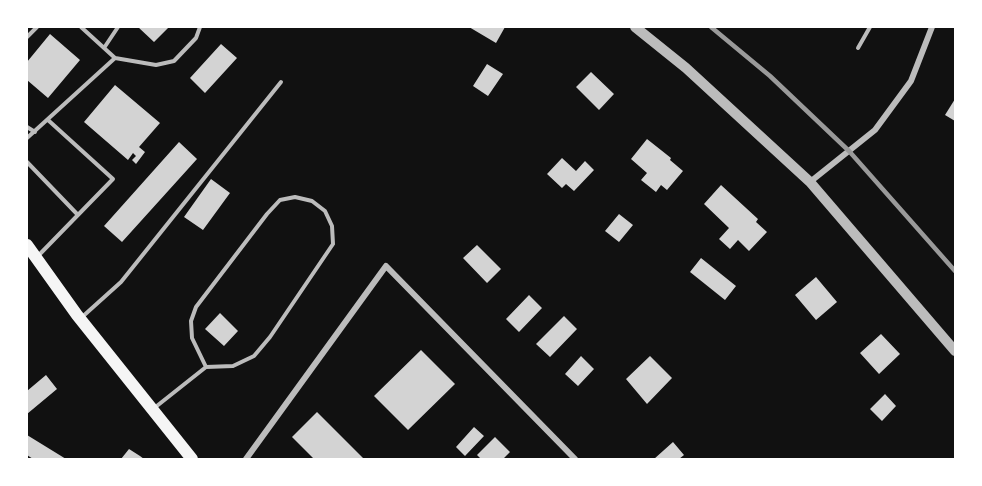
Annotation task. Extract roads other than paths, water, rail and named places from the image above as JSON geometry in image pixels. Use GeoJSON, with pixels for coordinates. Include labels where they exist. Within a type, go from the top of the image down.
{"type":"FeatureCollection","features":[{"type":"Feature","properties":{"kind":"main road"},"geometry":{"type":"LineString","coordinates":[[27,245],[80,319],[192,459]]}},
{"type":"Feature","properties":{"kind":"street"},"geometry":{"type":"LineString","coordinates":[[635,27],[686,68],[810,182],[955,351]]}},
{"type":"Feature","properties":{"kind":"street"},"geometry":{"type":"LineString","coordinates":[[810,182],[875,130],[910,81],[932,27]]}},
{"type":"Feature","properties":{"kind":"street"},"geometry":{"type":"LineString","coordinates":[[246,459],[386,266],[575,459]]}},
{"type":"Feature","properties":{"kind":"lane"},"geometry":{"type":"LineString","coordinates":[[27,37],[37,27]]}},
{"type":"Feature","properties":{"kind":"lane"},"geometry":{"type":"LineString","coordinates":[[81,27],[115,58],[156,65],[174,61],[196,38],[200,27]]}},
{"type":"Feature","properties":{"kind":"lane"},"geometry":{"type":"LineString","coordinates":[[104,48],[118,27]]}},
{"type":"Feature","properties":{"kind":"lane"},"geometry":{"type":"LineString","coordinates":[[858,48],[870,27]]}},
{"type":"Feature","properties":{"kind":"lane"},"geometry":{"type":"LineString","coordinates":[[27,138],[115,58]]}},
{"type":"Feature","properties":{"kind":"lane"},"geometry":{"type":"LineString","coordinates":[[80,319],[121,282],[280,82]]}},
{"type":"Feature","properties":{"kind":"lane"},"geometry":{"type":"LineString","coordinates":[[37,258],[113,179],[48,120]]}},
{"type":"Feature","properties":{"kind":"lane"},"geometry":{"type":"LineString","coordinates":[[27,127],[35,132]]}},
{"type":"Feature","properties":{"kind":"lane"},"geometry":{"type":"LineString","coordinates":[[27,162],[78,215]]}},
{"type":"Feature","properties":{"kind":"lane"},"geometry":{"type":"LineString","coordinates":[[153,410],[206,367],[233,366],[254,356],[270,337],[333,244],[332,226],[325,212],[312,201],[295,197],[280,200],[196,307],[191,321],[192,338],[206,367]]}},
{"type":"Feature","properties":{"kind":"railway"},"geometry":{"type":"LineString","coordinates":[[711,27],[770,76],[849,151],[955,271]]}}]}
